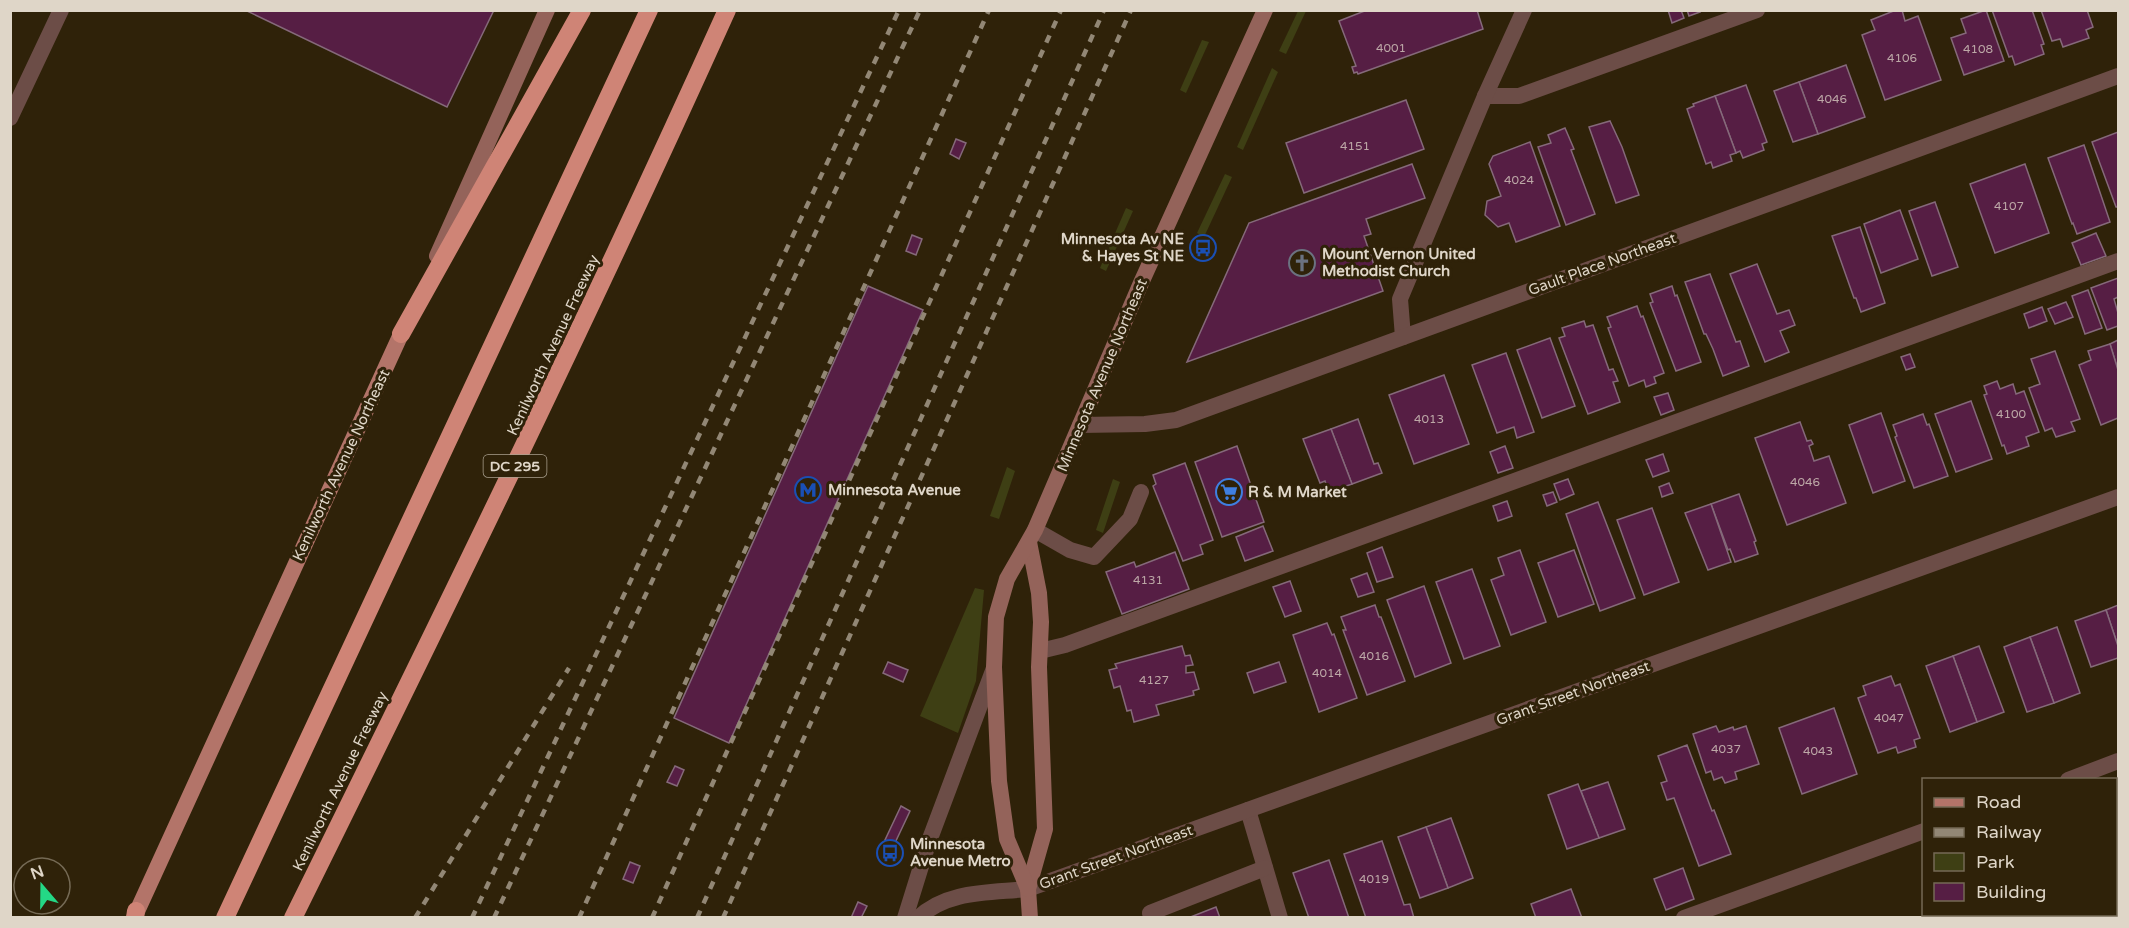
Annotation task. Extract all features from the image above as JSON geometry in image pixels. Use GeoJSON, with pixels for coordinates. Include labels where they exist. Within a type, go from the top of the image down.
{"type":"FeatureCollection","features":[{"type":"Feature","properties":{"kind":"highway"},"geometry":{"type":"LineString","coordinates":[[401,334],[582,10]]}},
{"type":"Feature","properties":{"kind":"highway"},"geometry":{"type":"LineString","coordinates":[[225,918],[649,10]]}},
{"type":"Feature","properties":{"kind":"highway","name":"Kenilworth Avenue Freeway"},"geometry":{"type":"LineString","coordinates":[[293,918],[498,502],[653,175],[727,10]]}},
{"type":"Feature","properties":{"kind":"main road","name":"Kenilworth Avenue Northeast"},"geometry":{"type":"LineString","coordinates":[[135,916],[547,10]]}},
{"type":"Feature","properties":{"kind":"main road","name":"Minnesota Avenue Northeast"},"geometry":{"type":"LineString","coordinates":[[1030,918],[1028,889],[1007,840],[999,781],[994,667],[996,617],[1007,579],[1032,536],[1141,284],[1265,10]]}},
{"type":"Feature","properties":{"kind":"main road","name":"Minnesota Avenue Northeast"},"geometry":{"type":"LineString","coordinates":[[1028,889],[1045,829],[1039,593],[1032,536]]}},
{"type":"Feature","properties":{"kind":"street"},"geometry":{"type":"LineString","coordinates":[[10,118],[14,101],[60,10]]}},
{"type":"Feature","properties":{"kind":"street"},"geometry":{"type":"LineString","coordinates":[[1403,338],[1400,299],[1485,96],[1524,10]]}},
{"type":"Feature","properties":{"kind":"street"},"geometry":{"type":"LineString","coordinates":[[1485,96],[1519,96],[1757,10]]}},
{"type":"Feature","properties":{"kind":"street","name":"Gault Place Northeast"},"geometry":{"type":"LineString","coordinates":[[1080,425],[1145,424],[1176,420],[2118,76]]}},
{"type":"Feature","properties":{"kind":"street"},"geometry":{"type":"LineString","coordinates":[[1040,651],[1076,641],[2118,261]]}},
{"type":"Feature","properties":{"kind":"street"},"geometry":{"type":"LineString","coordinates":[[1032,536],[1094,557],[1130,519],[1140,492]]}},
{"type":"Feature","properties":{"kind":"street","name":"Grant Street Northeast"},"geometry":{"type":"LineString","coordinates":[[918,918],[930,906],[966,893],[985,894],[1028,889],[2118,497]]}},
{"type":"Feature","properties":{"kind":"street"},"geometry":{"type":"LineString","coordinates":[[905,918],[928,844],[994,667]]}},
{"type":"Feature","properties":{"kind":"street"},"geometry":{"type":"LineString","coordinates":[[2073,778],[2118,761]]}},
{"type":"Feature","properties":{"kind":"street"},"geometry":{"type":"LineString","coordinates":[[1248,810],[1280,918]]}},
{"type":"Feature","properties":{"kind":"street"},"geometry":{"type":"LineString","coordinates":[[1684,918],[1922,831]]}},
{"type":"Feature","properties":{"kind":"street"},"geometry":{"type":"LineString","coordinates":[[1150,913],[1265,868]]}},
{"type":"Feature","properties":{"kind":"green space"},"geometry":{"type":"Polygon","coordinates":[[[1298,11],[1306,11],[1286,54],[1279,51],[1298,11]]]}},
{"type":"Feature","properties":{"kind":"green space"},"geometry":{"type":"Polygon","coordinates":[[[1202,40],[1209,42],[1186,93],[1180,90],[1202,40]]]}},
{"type":"Feature","properties":{"kind":"green space"},"geometry":{"type":"Polygon","coordinates":[[[1272,68],[1278,72],[1243,150],[1237,147],[1272,68]]]}},
{"type":"Feature","properties":{"kind":"green space"},"geometry":{"type":"Polygon","coordinates":[[[1225,174],[1232,177],[1204,237],[1197,233],[1225,174]]]}},
{"type":"Feature","properties":{"kind":"green space"},"geometry":{"type":"Polygon","coordinates":[[[1126,208],[1133,211],[1106,271],[1100,268],[1126,208]]]}},
{"type":"Feature","properties":{"kind":"green space"},"geometry":{"type":"Polygon","coordinates":[[[1007,467],[1015,471],[999,519],[990,516],[1007,467]]]}},
{"type":"Feature","properties":{"kind":"green space"},"geometry":{"type":"Polygon","coordinates":[[[1113,479],[1120,482],[1103,533],[1096,530],[1113,479]]]}},
{"type":"Feature","properties":{"kind":"green space"},"geometry":{"type":"Polygon","coordinates":[[[975,588],[984,590],[976,681],[958,733],[920,716],[975,588]]]}},
{"type":"Feature","properties":{"kind":"green space"},"geometry":{"type":"Polygon","coordinates":[[[2117,858],[2118,917],[1959,917],[2117,916],[2117,858]]]}},
{"type":"Feature","properties":{"kind":"building"},"geometry":{"type":"Polygon","coordinates":[[[245,10],[494,10],[447,107],[245,10]]]}},
{"type":"Feature","properties":{"kind":"building"},"geometry":{"type":"Polygon","coordinates":[[[1367,10],[1477,10],[1483,29],[1358,74],[1354,73],[1352,67],[1356,66],[1339,21],[1367,10]]]}},
{"type":"Feature","properties":{"kind":"building"},"geometry":{"type":"Polygon","coordinates":[[[1668,10],[1681,10],[1684,18],[1672,23],[1668,10]]]}},
{"type":"Feature","properties":{"kind":"building"},"geometry":{"type":"Polygon","coordinates":[[[1687,10],[1699,10],[1700,12],[1689,16],[1687,10]]]}},
{"type":"Feature","properties":{"kind":"building"},"geometry":{"type":"Polygon","coordinates":[[[1896,10],[1902,10],[1905,21],[1918,16],[1941,80],[1885,100],[1862,35],[1875,30],[1871,20],[1896,10]]]}},
{"type":"Feature","properties":{"kind":"building"},"geometry":{"type":"Polygon","coordinates":[[[1986,10],[2004,61],[1964,75],[1951,38],[1966,33],[1961,19],[1986,10]]]}},
{"type":"Feature","properties":{"kind":"building"},"geometry":{"type":"Polygon","coordinates":[[[1992,10],[2032,10],[2044,44],[2041,45],[2044,54],[2015,65],[2012,56],[2009,57],[1992,10]]]}},
{"type":"Feature","properties":{"kind":"building"},"geometry":{"type":"Polygon","coordinates":[[[2041,10],[2087,10],[2093,27],[2086,30],[2089,38],[2063,47],[2060,39],[2052,41],[2041,10]]]}},
{"type":"Feature","properties":{"kind":"building"},"geometry":{"type":"Polygon","coordinates":[[[1846,65],[1865,117],[1818,134],[1799,82],[1846,65]]]}},
{"type":"Feature","properties":{"kind":"building"},"geometry":{"type":"Polygon","coordinates":[[[1799,82],[1818,134],[1793,142],[1774,91],[1799,82]]]}},
{"type":"Feature","properties":{"kind":"building"},"geometry":{"type":"Polygon","coordinates":[[[1746,85],[1767,142],[1762,144],[1764,150],[1743,158],[1740,151],[1736,153],[1715,96],[1746,85]]]}},
{"type":"Feature","properties":{"kind":"building"},"geometry":{"type":"Polygon","coordinates":[[[1715,96],[1736,153],[1730,155],[1732,161],[1713,168],[1711,162],[1706,164],[1687,109],[1694,106],[1693,104],[1715,96]]]}},
{"type":"Feature","properties":{"kind":"building"},"geometry":{"type":"Polygon","coordinates":[[[1406,100],[1424,149],[1304,193],[1286,143],[1406,100]]]}},
{"type":"Feature","properties":{"kind":"building"},"geometry":{"type":"Polygon","coordinates":[[[1610,121],[1639,195],[1616,203],[1589,127],[1610,121]]]}},
{"type":"Feature","properties":{"kind":"building"},"geometry":{"type":"Polygon","coordinates":[[[1565,128],[1595,214],[1566,225],[1538,147],[1551,143],[1548,135],[1565,128]]]}},
{"type":"Feature","properties":{"kind":"building"},"geometry":{"type":"Polygon","coordinates":[[[2118,132],[2118,207],[2116,207],[2092,142],[2118,132]]]}},
{"type":"Feature","properties":{"kind":"building"},"geometry":{"type":"Polygon","coordinates":[[[956,139],[966,143],[959,159],[950,154],[956,139]]]}},
{"type":"Feature","properties":{"kind":"building"},"geometry":{"type":"Polygon","coordinates":[[[1530,142],[1560,226],[1516,242],[1509,223],[1498,227],[1485,215],[1487,201],[1501,196],[1489,164],[1493,156],[1530,142]]]}},
{"type":"Feature","properties":{"kind":"building"},"geometry":{"type":"Polygon","coordinates":[[[2084,145],[2110,222],[2077,234],[2048,158],[2084,145]]]}},
{"type":"Feature","properties":{"kind":"building","name":"Mount Vernon United Methodist Church"},"geometry":{"type":"Polygon","coordinates":[[[1412,164],[1425,198],[1366,219],[1371,234],[1364,236],[1383,291],[1187,362],[1249,223],[1412,164]]]}},
{"type":"Feature","properties":{"kind":"building"},"geometry":{"type":"Polygon","coordinates":[[[2025,164],[2049,233],[1995,253],[1970,184],[2025,164]]]}},
{"type":"Feature","properties":{"kind":"building"},"geometry":{"type":"Polygon","coordinates":[[[1935,202],[1958,267],[1932,276],[1909,211],[1935,202]]]}},
{"type":"Feature","properties":{"kind":"building"},"geometry":{"type":"Polygon","coordinates":[[[1900,210],[1918,259],[1881,273],[1864,224],[1900,210]]]}},
{"type":"Feature","properties":{"kind":"building"},"geometry":{"type":"Polygon","coordinates":[[[1860,227],[1885,303],[1861,312],[1832,236],[1860,227]]]}},
{"type":"Feature","properties":{"kind":"building"},"geometry":{"type":"Polygon","coordinates":[[[2096,233],[2106,256],[2081,265],[2072,243],[2096,233]]]}},
{"type":"Feature","properties":{"kind":"building"},"geometry":{"type":"Polygon","coordinates":[[[912,235],[922,239],[916,255],[906,251],[912,235]]]}},
{"type":"Feature","properties":{"kind":"building"},"geometry":{"type":"Polygon","coordinates":[[[1757,264],[1777,314],[1789,310],[1795,325],[1780,331],[1789,352],[1765,362],[1730,274],[1757,264]]]}},
{"type":"Feature","properties":{"kind":"building"},"geometry":{"type":"Polygon","coordinates":[[[1710,274],[1736,342],[1740,341],[1749,366],[1723,376],[1713,349],[1704,334],[1685,282],[1710,274]]]}},
{"type":"Feature","properties":{"kind":"building"},"geometry":{"type":"Polygon","coordinates":[[[2118,278],[2118,297],[2114,299],[2118,313],[2118,326],[2107,330],[2091,288],[2118,278]]]}},
{"type":"Feature","properties":{"kind":"building"},"geometry":{"type":"Polygon","coordinates":[[[868,286],[923,310],[729,743],[674,718],[868,286]]]}},
{"type":"Feature","properties":{"kind":"building"},"geometry":{"type":"Polygon","coordinates":[[[1672,286],[1701,362],[1676,371],[1650,303],[1653,302],[1650,294],[1672,286]]]}},
{"type":"Feature","properties":{"kind":"building"},"geometry":{"type":"Polygon","coordinates":[[[2088,290],[2102,328],[2085,334],[2072,296],[2088,290]]]}},
{"type":"Feature","properties":{"kind":"building"},"geometry":{"type":"Polygon","coordinates":[[[2066,302],[2073,317],[2055,324],[2048,309],[2066,302]]]}},
{"type":"Feature","properties":{"kind":"building"},"geometry":{"type":"Polygon","coordinates":[[[1637,306],[1641,317],[1643,316],[1664,373],[1654,377],[1656,383],[1646,387],[1644,380],[1629,386],[1608,328],[1611,327],[1607,317],[1637,306]]]}},
{"type":"Feature","properties":{"kind":"building"},"geometry":{"type":"Polygon","coordinates":[[[2042,307],[2047,321],[2029,328],[2024,314],[2042,307]]]}},
{"type":"Feature","properties":{"kind":"building"},"geometry":{"type":"Polygon","coordinates":[[[1584,321],[1586,327],[1593,325],[1609,370],[1613,369],[1618,381],[1613,382],[1620,402],[1588,414],[1559,338],[1565,336],[1562,328],[1584,321]]]}},
{"type":"Feature","properties":{"kind":"building"},"geometry":{"type":"Polygon","coordinates":[[[1550,338],[1575,406],[1542,418],[1517,350],[1550,338]]]}},
{"type":"Feature","properties":{"kind":"building"},"geometry":{"type":"Polygon","coordinates":[[[2118,340],[2118,370],[2110,344],[2118,340]]]}},
{"type":"Feature","properties":{"kind":"building"},"geometry":{"type":"Polygon","coordinates":[[[2110,344],[2118,370],[2118,418],[2101,425],[2079,365],[2091,360],[2088,351],[2110,344]]]}},
{"type":"Feature","properties":{"kind":"building"},"geometry":{"type":"Polygon","coordinates":[[[2055,351],[2080,419],[2071,422],[2075,431],[2056,437],[2052,428],[2045,431],[2029,388],[2040,384],[2031,359],[2055,351]]]}},
{"type":"Feature","properties":{"kind":"building"},"geometry":{"type":"Polygon","coordinates":[[[1506,353],[1534,432],[1517,438],[1514,427],[1497,433],[1472,365],[1506,353]]]}},
{"type":"Feature","properties":{"kind":"building"},"geometry":{"type":"Polygon","coordinates":[[[1910,354],[1915,367],[1906,370],[1901,357],[1910,354]]]}},
{"type":"Feature","properties":{"kind":"building"},"geometry":{"type":"Polygon","coordinates":[[[1444,375],[1469,444],[1414,464],[1389,395],[1444,375]]]}},
{"type":"Feature","properties":{"kind":"building"},"geometry":{"type":"Polygon","coordinates":[[[1997,381],[2000,389],[2013,384],[2016,394],[2024,391],[2039,432],[2026,437],[2029,446],[2007,454],[1984,395],[1987,394],[1984,386],[1997,381]]]}},
{"type":"Feature","properties":{"kind":"building"},"geometry":{"type":"Polygon","coordinates":[[[1668,393],[1674,410],[1661,415],[1654,397],[1668,393]]]}},
{"type":"Feature","properties":{"kind":"building"},"geometry":{"type":"Polygon","coordinates":[[[1971,401],[1992,459],[1956,472],[1935,414],[1971,401]]]}},
{"type":"Feature","properties":{"kind":"building"},"geometry":{"type":"Polygon","coordinates":[[[1881,413],[1905,481],[1873,493],[1849,425],[1881,413]]]}},
{"type":"Feature","properties":{"kind":"building"},"geometry":{"type":"Polygon","coordinates":[[[1923,414],[1927,425],[1929,424],[1948,476],[1914,488],[1895,437],[1897,436],[1893,425],[1923,414]]]}},
{"type":"Feature","properties":{"kind":"building"},"geometry":{"type":"Polygon","coordinates":[[[1358,419],[1374,464],[1378,463],[1382,473],[1352,484],[1331,429],[1358,419]]]}},
{"type":"Feature","properties":{"kind":"building"},"geometry":{"type":"Polygon","coordinates":[[[1800,422],[1807,441],[1811,440],[1813,444],[1809,446],[1814,461],[1829,456],[1846,503],[1787,525],[1755,438],[1800,422]]]}},
{"type":"Feature","properties":{"kind":"building"},"geometry":{"type":"Polygon","coordinates":[[[1331,429],[1352,484],[1329,492],[1325,481],[1320,483],[1303,439],[1331,429]]]}},
{"type":"Feature","properties":{"kind":"building"},"geometry":{"type":"Polygon","coordinates":[[[1237,446],[1264,522],[1222,537],[1195,462],[1237,446]]]}},
{"type":"Feature","properties":{"kind":"building"},"geometry":{"type":"Polygon","coordinates":[[[1505,446],[1513,468],[1498,473],[1490,452],[1505,446]]]}},
{"type":"Feature","properties":{"kind":"building"},"geometry":{"type":"Polygon","coordinates":[[[1663,454],[1669,471],[1653,477],[1646,460],[1663,454]]]}},
{"type":"Feature","properties":{"kind":"building"},"geometry":{"type":"Polygon","coordinates":[[[1185,463],[1213,540],[1200,545],[1203,554],[1183,561],[1153,486],[1156,484],[1153,475],[1185,463]]]}},
{"type":"Feature","properties":{"kind":"building"},"geometry":{"type":"Polygon","coordinates":[[[1568,479],[1574,494],[1560,500],[1554,484],[1568,479]]]}},
{"type":"Feature","properties":{"kind":"building"},"geometry":{"type":"Polygon","coordinates":[[[1669,483],[1673,493],[1662,497],[1659,487],[1669,483]]]}},
{"type":"Feature","properties":{"kind":"building"},"geometry":{"type":"Polygon","coordinates":[[[1553,492],[1557,502],[1547,506],[1543,495],[1553,492]]]}},
{"type":"Feature","properties":{"kind":"building"},"geometry":{"type":"Polygon","coordinates":[[[1739,494],[1756,541],[1754,542],[1758,554],[1735,562],[1730,549],[1728,550],[1711,504],[1739,494]]]}},
{"type":"Feature","properties":{"kind":"building"},"geometry":{"type":"Polygon","coordinates":[[[1507,501],[1512,516],[1498,521],[1493,506],[1507,501]]]}},
{"type":"Feature","properties":{"kind":"building"},"geometry":{"type":"Polygon","coordinates":[[[1598,502],[1635,598],[1600,611],[1566,514],[1598,502]]]}},
{"type":"Feature","properties":{"kind":"building"},"geometry":{"type":"Polygon","coordinates":[[[1711,504],[1731,562],[1708,570],[1685,513],[1711,504]]]}},
{"type":"Feature","properties":{"kind":"building"},"geometry":{"type":"Polygon","coordinates":[[[1652,508],[1679,582],[1644,595],[1617,520],[1652,508]]]}},
{"type":"Feature","properties":{"kind":"building"},"geometry":{"type":"Polygon","coordinates":[[[1263,526],[1273,551],[1245,561],[1236,537],[1263,526]]]}},
{"type":"Feature","properties":{"kind":"building"},"geometry":{"type":"Polygon","coordinates":[[[1382,547],[1393,577],[1377,582],[1367,553],[1382,547]]]}},
{"type":"Feature","properties":{"kind":"building"},"geometry":{"type":"Polygon","coordinates":[[[1520,550],[1546,622],[1511,635],[1491,580],[1504,575],[1498,558],[1520,550]]]}},
{"type":"Feature","properties":{"kind":"building"},"geometry":{"type":"Polygon","coordinates":[[[1574,550],[1594,604],[1558,617],[1538,563],[1574,550]]]}},
{"type":"Feature","properties":{"kind":"building"},"geometry":{"type":"Polygon","coordinates":[[[1175,552],[1189,589],[1122,614],[1106,572],[1134,562],[1136,567],[1175,552]]]}},
{"type":"Feature","properties":{"kind":"building"},"geometry":{"type":"Polygon","coordinates":[[[1472,569],[1500,646],[1464,659],[1436,582],[1472,569]]]}},
{"type":"Feature","properties":{"kind":"building"},"geometry":{"type":"Polygon","coordinates":[[[1367,573],[1374,592],[1358,597],[1351,579],[1367,573]]]}},
{"type":"Feature","properties":{"kind":"building"},"geometry":{"type":"Polygon","coordinates":[[[1290,581],[1301,611],[1285,617],[1273,587],[1290,581]]]}},
{"type":"Feature","properties":{"kind":"building"},"geometry":{"type":"Polygon","coordinates":[[[1424,586],[1451,663],[1415,677],[1387,600],[1424,586]]]}},
{"type":"Feature","properties":{"kind":"building"},"geometry":{"type":"Polygon","coordinates":[[[1375,605],[1405,681],[1367,695],[1343,630],[1346,630],[1341,617],[1375,605]]]}},
{"type":"Feature","properties":{"kind":"building"},"geometry":{"type":"Polygon","coordinates":[[[2118,605],[2118,646],[2106,610],[2118,605]]]}},
{"type":"Feature","properties":{"kind":"building"},"geometry":{"type":"Polygon","coordinates":[[[2106,610],[2118,646],[2118,658],[2091,667],[2075,621],[2106,610]]]}},
{"type":"Feature","properties":{"kind":"building"},"geometry":{"type":"Polygon","coordinates":[[[1327,623],[1332,635],[1334,634],[1357,698],[1319,712],[1293,635],[1327,623]]]}},
{"type":"Feature","properties":{"kind":"building"},"geometry":{"type":"Polygon","coordinates":[[[2057,627],[2080,693],[2054,703],[2030,637],[2057,627]]]}},
{"type":"Feature","properties":{"kind":"building"},"geometry":{"type":"Polygon","coordinates":[[[2030,637],[2054,703],[2027,712],[2004,647],[2030,637]]]}},
{"type":"Feature","properties":{"kind":"building"},"geometry":{"type":"Polygon","coordinates":[[[1182,646],[1185,656],[1190,655],[1193,665],[1186,666],[1186,673],[1194,672],[1199,689],[1193,691],[1194,695],[1156,705],[1159,715],[1134,722],[1131,710],[1127,711],[1120,686],[1114,688],[1109,670],[1117,668],[1115,664],[1182,646]]]}},
{"type":"Feature","properties":{"kind":"building"},"geometry":{"type":"Polygon","coordinates":[[[1979,646],[2004,712],[1977,722],[1953,656],[1979,646]]]}},
{"type":"Feature","properties":{"kind":"building"},"geometry":{"type":"Polygon","coordinates":[[[1953,656],[1977,722],[1950,732],[1926,666],[1953,656]]]}},
{"type":"Feature","properties":{"kind":"building"},"geometry":{"type":"Polygon","coordinates":[[[888,662],[908,670],[903,682],[883,673],[888,662]]]}},
{"type":"Feature","properties":{"kind":"building"},"geometry":{"type":"Polygon","coordinates":[[[1279,662],[1286,682],[1254,693],[1247,673],[1279,662]]]}},
{"type":"Feature","properties":{"kind":"building"},"geometry":{"type":"Polygon","coordinates":[[[1891,676],[1895,686],[1900,684],[1920,738],[1914,740],[1916,747],[1898,753],[1896,747],[1878,753],[1858,698],[1866,695],[1863,686],[1891,676]]]}},
{"type":"Feature","properties":{"kind":"building"},"geometry":{"type":"Polygon","coordinates":[[[1834,708],[1857,774],[1802,794],[1779,728],[1834,708]]]}},
{"type":"Feature","properties":{"kind":"building"},"geometry":{"type":"Polygon","coordinates":[[[1716,726],[1719,732],[1733,727],[1734,730],[1746,726],[1759,764],[1735,772],[1737,779],[1725,783],[1722,777],[1714,780],[1711,771],[1706,773],[1693,734],[1716,726]]]}},
{"type":"Feature","properties":{"kind":"building"},"geometry":{"type":"Polygon","coordinates":[[[1687,745],[1731,854],[1699,866],[1674,798],[1667,800],[1661,783],[1667,781],[1658,756],[1687,745]]]}},
{"type":"Feature","properties":{"kind":"building"},"geometry":{"type":"Polygon","coordinates":[[[675,766],[684,770],[677,786],[667,782],[675,766]]]}},
{"type":"Feature","properties":{"kind":"building"},"geometry":{"type":"Polygon","coordinates":[[[1608,782],[1625,829],[1599,838],[1581,791],[1608,782]]]}},
{"type":"Feature","properties":{"kind":"building"},"geometry":{"type":"Polygon","coordinates":[[[1578,784],[1599,838],[1567,849],[1548,795],[1578,784]]]}},
{"type":"Feature","properties":{"kind":"building"},"geometry":{"type":"Polygon","coordinates":[[[901,806],[910,811],[894,845],[885,840],[901,806]]]}},
{"type":"Feature","properties":{"kind":"building"},"geometry":{"type":"Polygon","coordinates":[[[1451,818],[1473,878],[1448,888],[1426,827],[1451,818]]]}},
{"type":"Feature","properties":{"kind":"building"},"geometry":{"type":"Polygon","coordinates":[[[1426,827],[1448,888],[1420,898],[1398,837],[1426,827]]]}},
{"type":"Feature","properties":{"kind":"building"},"geometry":{"type":"Polygon","coordinates":[[[1382,841],[1404,905],[1410,904],[1414,918],[1366,918],[1344,854],[1382,841]]]}},
{"type":"Feature","properties":{"kind":"building"},"geometry":{"type":"Polygon","coordinates":[[[1329,860],[1349,918],[1309,918],[1293,873],[1329,860]]]}},
{"type":"Feature","properties":{"kind":"building"},"geometry":{"type":"Polygon","coordinates":[[[630,862],[640,866],[633,883],[623,879],[630,862]]]}},
{"type":"Feature","properties":{"kind":"building"},"geometry":{"type":"Polygon","coordinates":[[[1683,868],[1694,899],[1666,910],[1654,879],[1683,868]]]}},
{"type":"Feature","properties":{"kind":"building"},"geometry":{"type":"Polygon","coordinates":[[[1571,889],[1582,918],[1536,918],[1531,904],[1571,889]]]}},
{"type":"Feature","properties":{"kind":"building"},"geometry":{"type":"Polygon","coordinates":[[[858,902],[867,906],[861,918],[851,918],[858,902]]]}},
{"type":"Feature","properties":{"kind":"building"},"geometry":{"type":"Polygon","coordinates":[[[1216,907],[1220,918],[1188,918],[1216,907]]]}},
{"type":"Feature","properties":{"kind":"railway"},"geometry":{"type":"LineString","coordinates":[[472,918],[899,10]]}},
{"type":"Feature","properties":{"kind":"railway"},"geometry":{"type":"LineString","coordinates":[[494,918],[920,10]]}},
{"type":"Feature","properties":{"kind":"railway"},"geometry":{"type":"LineString","coordinates":[[579,918],[989,10]]}},
{"type":"Feature","properties":{"kind":"railway"},"geometry":{"type":"LineString","coordinates":[[652,918],[1061,10]]}},
{"type":"Feature","properties":{"kind":"railway"},"geometry":{"type":"LineString","coordinates":[[697,918],[1104,10]]}},
{"type":"Feature","properties":{"kind":"railway"},"geometry":{"type":"LineString","coordinates":[[723,918],[1131,10]]}},
{"type":"Feature","properties":{"kind":"railway"},"geometry":{"type":"LineString","coordinates":[[415,918],[569,668]]}},
{"type":"Feature","properties":{"kind":"place","name":"Minnesota Av NE & Hayes St NE"},"geometry":{"type":"Point","coordinates":[1203,248]}},
{"type":"Feature","properties":{"kind":"place","name":"Mount Vernon United Methodist Church"},"geometry":{"type":"Point","coordinates":[1302,263]}},
{"type":"Feature","properties":{"kind":"place","name":"Minnesota Avenue"},"geometry":{"type":"Point","coordinates":[808,490]}},
{"type":"Feature","properties":{"kind":"place","name":"R & M Market"},"geometry":{"type":"Point","coordinates":[1229,492]}},
{"type":"Feature","properties":{"kind":"place","name":"Minnesota Avenue Metro"},"geometry":{"type":"Point","coordinates":[890,853]}}]}
